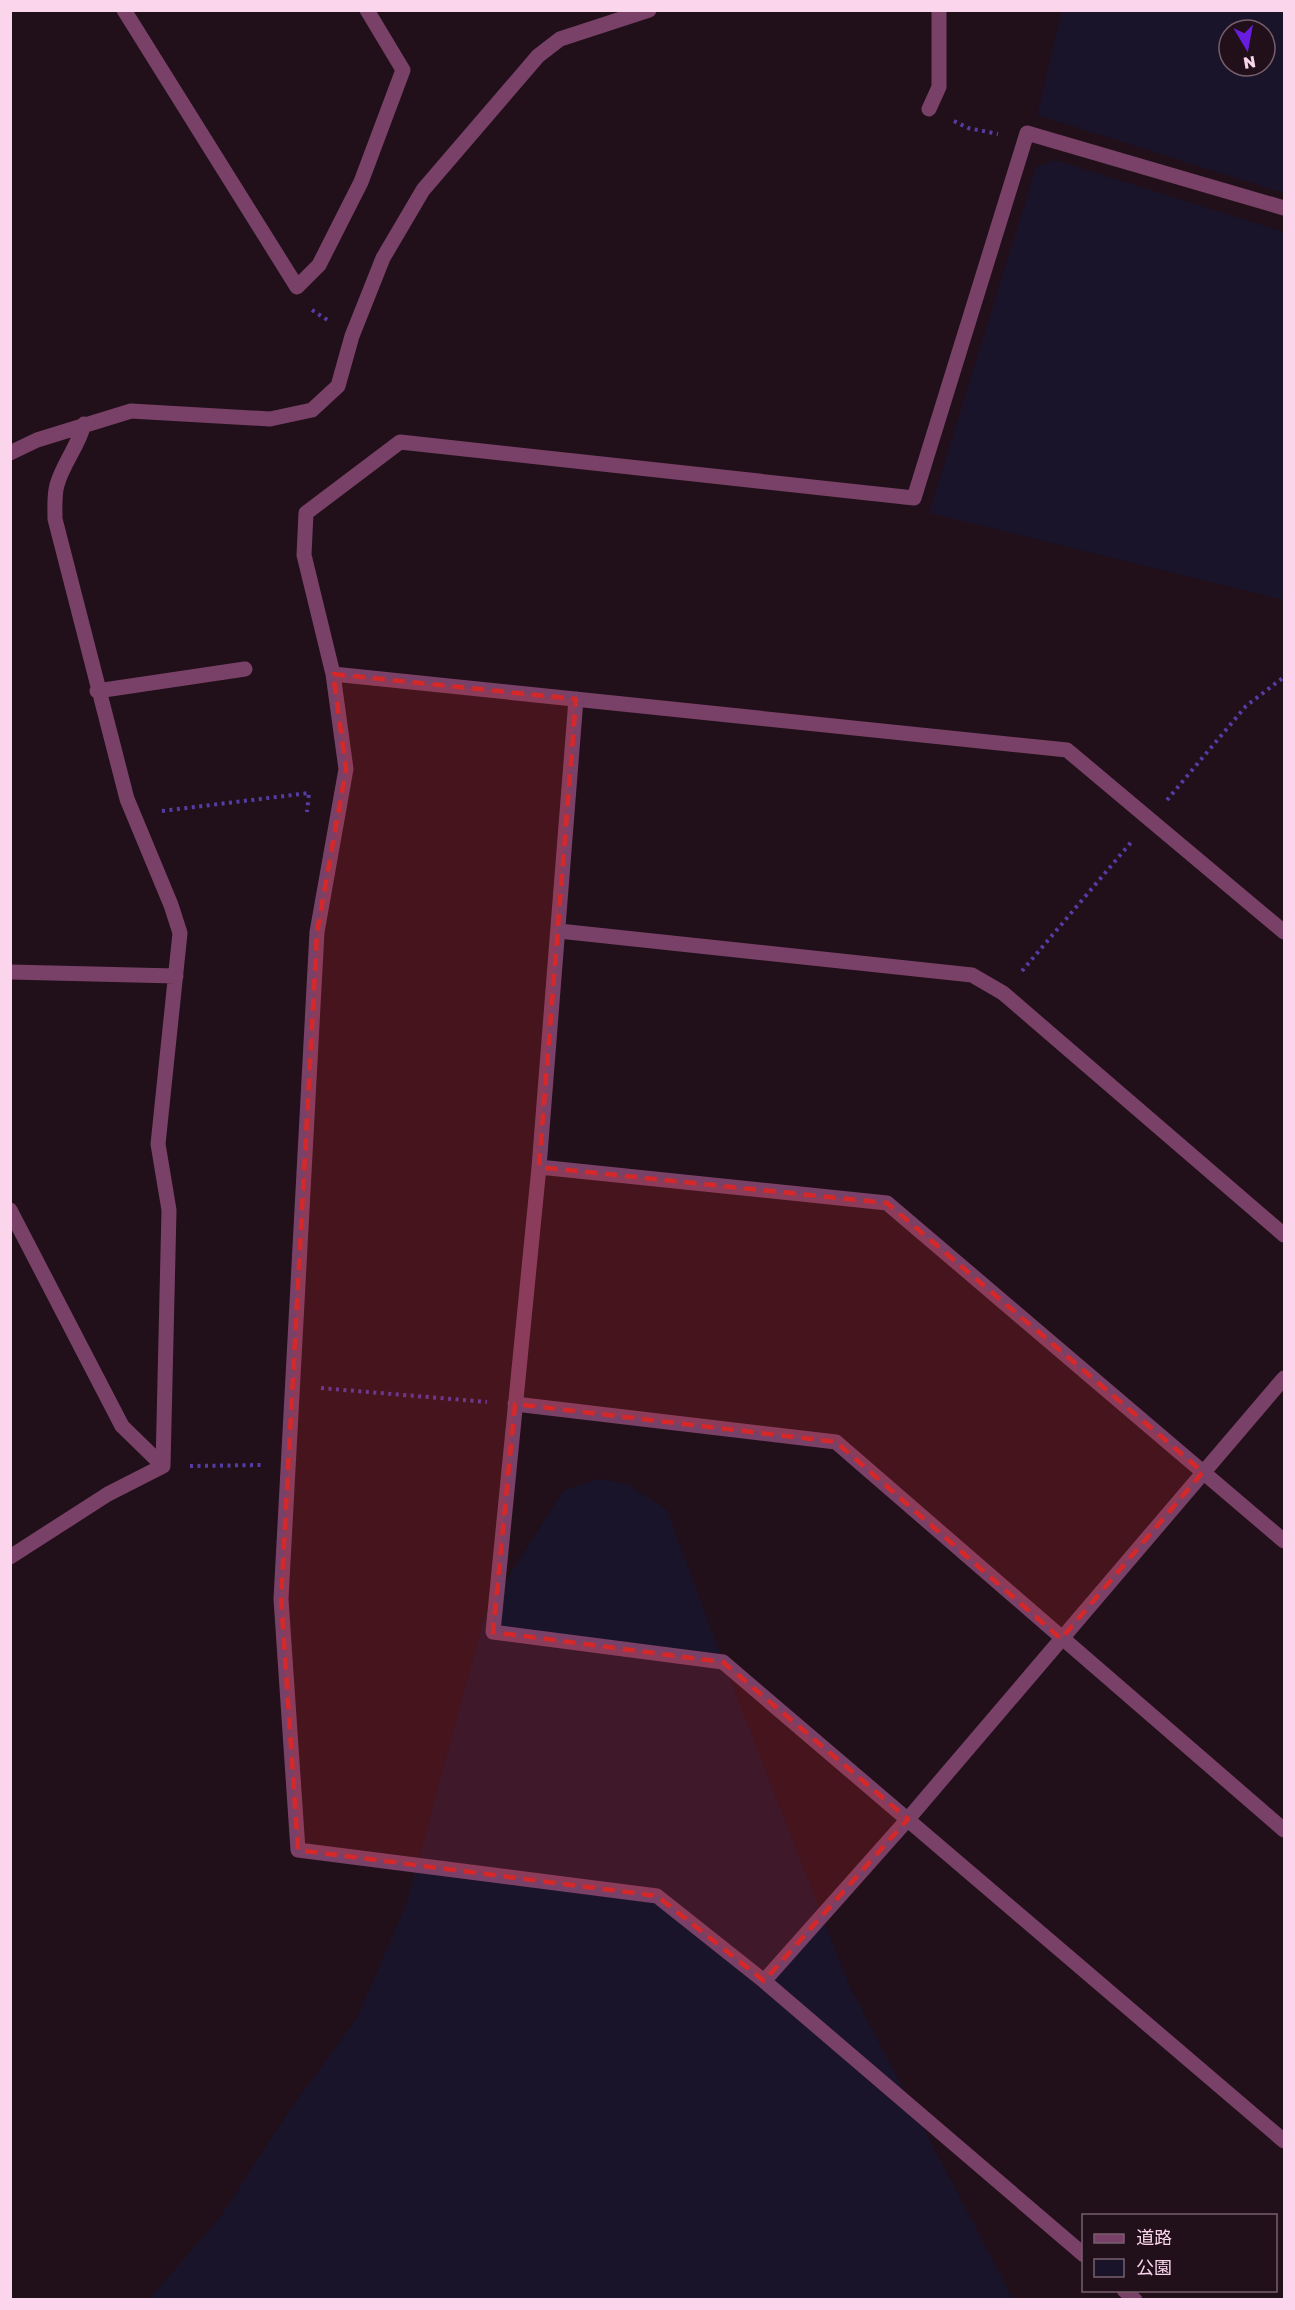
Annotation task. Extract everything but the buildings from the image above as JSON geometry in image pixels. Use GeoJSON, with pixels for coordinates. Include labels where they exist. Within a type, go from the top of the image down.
{"type":"FeatureCollection","features":[{"type":"Feature","properties":{"kind":"street"},"geometry":{"type":"LineString","coordinates":[[124,10],[297,287],[319,265],[361,183],[403,70],[368,10]]}},
{"type":"Feature","properties":{"kind":"street"},"geometry":{"type":"LineString","coordinates":[[10,453],[37,440],[131,411],[270,419],[312,410],[338,386],[352,336],[383,258],[423,190],[538,56],[560,39],[649,10]]}},
{"type":"Feature","properties":{"kind":"street"},"geometry":{"type":"LineString","coordinates":[[929,109],[939,87],[939,10]]}},
{"type":"Feature","properties":{"kind":"street"},"geometry":{"type":"LineString","coordinates":[[1082,2254],[765,1981],[657,1896],[298,1850],[281,1599],[317,932],[345,769],[333,674],[304,555],[306,513],[400,442],[914,498],[1027,133],[1284,208]]}},
{"type":"Feature","properties":{"kind":"street"},"geometry":{"type":"LineString","coordinates":[[84,424],[79,445],[63,468],[56,488],[55,519],[97,691],[134,814],[180,933],[158,1144],[169,1210],[163,1466]]}},
{"type":"Feature","properties":{"kind":"street"},"geometry":{"type":"LineString","coordinates":[[97,691],[245,669]]}},
{"type":"Feature","properties":{"kind":"street"},"geometry":{"type":"LineString","coordinates":[[333,674],[1067,750],[1284,932]]}},
{"type":"Feature","properties":{"kind":"street"},"geometry":{"type":"LineString","coordinates":[[576,699],[539,1167],[493,1632],[723,1662],[1284,2141]]}},
{"type":"Feature","properties":{"kind":"street"},"geometry":{"type":"LineString","coordinates":[[559,931],[972,975],[1003,993],[1284,1234]]}},
{"type":"Feature","properties":{"kind":"street"},"geometry":{"type":"LineString","coordinates":[[10,972],[176,976]]}},
{"type":"Feature","properties":{"kind":"street"},"geometry":{"type":"LineString","coordinates":[[539,1167],[888,1203],[1284,1541]]}},
{"type":"Feature","properties":{"kind":"street"},"geometry":{"type":"LineString","coordinates":[[10,1210],[122,1426],[163,1466]]}},
{"type":"Feature","properties":{"kind":"street"},"geometry":{"type":"LineString","coordinates":[[765,1981],[908,1819],[1284,1378]]}},
{"type":"Feature","properties":{"kind":"street"},"geometry":{"type":"LineString","coordinates":[[514,1404],[836,1442],[1284,1830]]}},
{"type":"Feature","properties":{"kind":"street"},"geometry":{"type":"LineString","coordinates":[[10,1557],[108,1494],[163,1466]]}},
{"type":"Feature","properties":{"kind":"path"},"geometry":{"type":"LineString","coordinates":[[929,109],[968,128],[1004,135],[1027,133]]}},
{"type":"Feature","properties":{"kind":"path"},"geometry":{"type":"LineString","coordinates":[[297,287],[303,304],[352,336]]}},
{"type":"Feature","properties":{"kind":"path"},"geometry":{"type":"LineString","coordinates":[[1003,993],[1246,706],[1284,677]]}},
{"type":"Feature","properties":{"kind":"path"},"geometry":{"type":"LineString","coordinates":[[134,814],[309,793],[306,816]]}},
{"type":"Feature","properties":{"kind":"path"},"geometry":{"type":"LineString","coordinates":[[293,1386],[514,1404]]}},
{"type":"Feature","properties":{"kind":"path"},"geometry":{"type":"LineString","coordinates":[[163,1466],[289,1465]]}},
{"type":"Feature","properties":{"kind":"highlighted area"},"geometry":{"type":"Polygon","coordinates":[[[333,674],[576,699],[539,1167],[887,1203],[1203,1472],[1061,1639],[836,1442],[515,1404],[493,1632],[723,1662],[908,1819],[764,1981],[657,1896],[298,1850],[281,1599],[317,932],[346,769],[333,674]]]}},
{"type":"Feature","properties":{"kind":"green space"},"geometry":{"type":"Polygon","coordinates":[[[1062,11],[1284,11],[1284,193],[1037,115],[1062,11]]]}},
{"type":"Feature","properties":{"kind":"green space"},"geometry":{"type":"Polygon","coordinates":[[[1055,160],[1284,232],[1284,600],[929,513],[1036,167],[1055,160]]]}},
{"type":"Feature","properties":{"kind":"green space"},"geometry":{"type":"Polygon","coordinates":[[[597,1479],[627,1484],[667,1510],[849,1985],[1013,2299],[148,2300],[221,2216],[289,2111],[357,2018],[407,1902],[485,1614],[563,1491],[597,1479]]]}}]}
